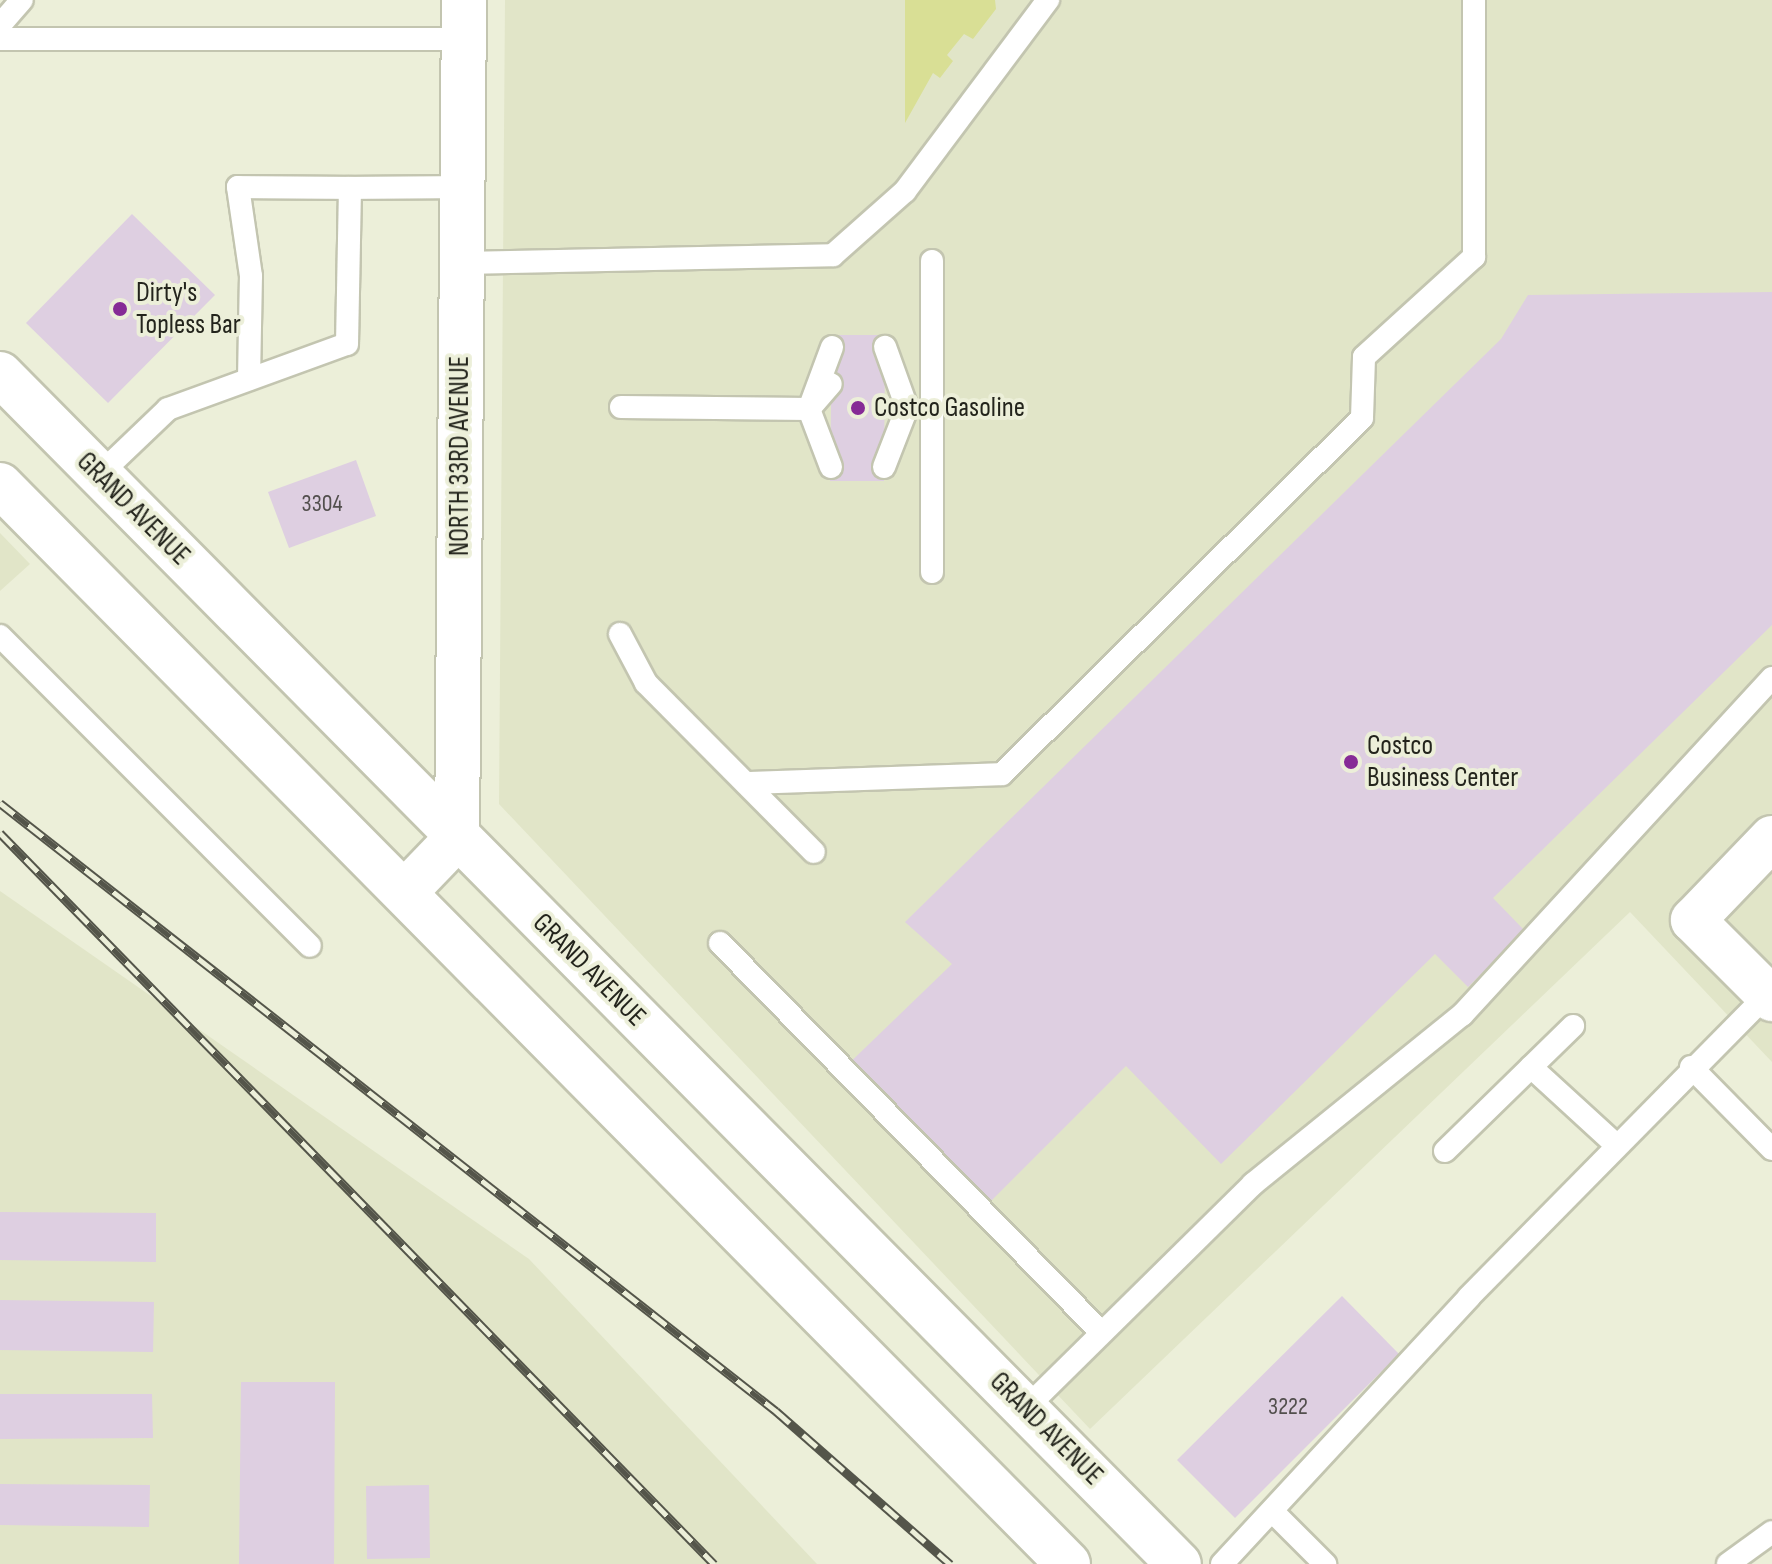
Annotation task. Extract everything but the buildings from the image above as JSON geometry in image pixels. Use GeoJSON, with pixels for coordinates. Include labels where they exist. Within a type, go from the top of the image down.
{"type":"FeatureCollection","features":[{"type":"Feature","properties":{"kind":"main road","name":"NORTH 33RD AVENUE"},"geometry":{"type":"LineString","coordinates":[[457,838],[463,19]]}},
{"type":"Feature","properties":{"kind":"main road","name":"GRAND AVENUE"},"geometry":{"type":"LineString","coordinates":[[0,374],[1179,1564]]}},
{"type":"Feature","properties":{"kind":"main road"},"geometry":{"type":"LineString","coordinates":[[0,485],[406,891],[1068,1564]]}},
{"type":"Feature","properties":{"kind":"main road"},"geometry":{"type":"LineString","coordinates":[[406,891],[457,838]]}},
{"type":"Feature","properties":{"kind":"main road"},"geometry":{"type":"LineString","coordinates":[[1770,996],[1693,920],[1772,838]]}},
{"type":"Feature","properties":{"kind":"lane"},"geometry":{"type":"LineString","coordinates":[[0,25],[22,0]]}},
{"type":"Feature","properties":{"kind":"lane"},"geometry":{"type":"LineString","coordinates":[[462,263],[833,255],[905,191],[1048,0]]}},
{"type":"Feature","properties":{"kind":"lane"},"geometry":{"type":"LineString","coordinates":[[746,783],[1002,774],[1362,418],[1364,357],[1474,257],[1474,0]]}},
{"type":"Feature","properties":{"kind":"lane"},"geometry":{"type":"LineString","coordinates":[[0,39],[463,19]]}},
{"type":"Feature","properties":{"kind":"lane"},"geometry":{"type":"LineString","coordinates":[[249,379],[251,276],[238,187],[462,187]]}},
{"type":"Feature","properties":{"kind":"lane"},"geometry":{"type":"LineString","coordinates":[[99,475],[168,409],[347,344],[350,188]]}},
{"type":"Feature","properties":{"kind":"lane"},"geometry":{"type":"LineString","coordinates":[[932,261],[932,572]]}},
{"type":"Feature","properties":{"kind":"lane"},"geometry":{"type":"LineString","coordinates":[[831,467],[809,409],[832,347]]}},
{"type":"Feature","properties":{"kind":"lane"},"geometry":{"type":"LineString","coordinates":[[884,467],[907,408],[885,347]]}},
{"type":"Feature","properties":{"kind":"lane"},"geometry":{"type":"LineString","coordinates":[[809,409],[831,384]]}},
{"type":"Feature","properties":{"kind":"lane"},"geometry":{"type":"LineString","coordinates":[[885,384],[907,408],[932,408]]}},
{"type":"Feature","properties":{"kind":"lane"},"geometry":{"type":"LineString","coordinates":[[621,407],[809,409],[831,434]]}},
{"type":"Feature","properties":{"kind":"lane"},"geometry":{"type":"LineString","coordinates":[[885,435],[907,408]]}},
{"type":"Feature","properties":{"kind":"lane"},"geometry":{"type":"LineString","coordinates":[[620,634],[646,683],[814,852]]}},
{"type":"Feature","properties":{"kind":"lane"},"geometry":{"type":"LineString","coordinates":[[0,636],[310,946]]}},
{"type":"Feature","properties":{"kind":"lane"},"geometry":{"type":"LineString","coordinates":[[1026,1408],[1100,1331],[1253,1184],[1462,1015],[1772,678]]}},
{"type":"Feature","properties":{"kind":"lane"},"geometry":{"type":"LineString","coordinates":[[720,943],[1100,1331]]}},
{"type":"Feature","properties":{"kind":"lane"},"geometry":{"type":"LineString","coordinates":[[1222,1564],[1691,1067],[1770,996]]}},
{"type":"Feature","properties":{"kind":"lane"},"geometry":{"type":"LineString","coordinates":[[1445,1151],[1573,1026]]}},
{"type":"Feature","properties":{"kind":"lane"},"geometry":{"type":"LineString","coordinates":[[1531,1067],[1616,1145]]}},
{"type":"Feature","properties":{"kind":"lane"},"geometry":{"type":"LineString","coordinates":[[1691,1067],[1772,1149]]}},
{"type":"Feature","properties":{"kind":"lane"},"geometry":{"type":"LineString","coordinates":[[1273,1512],[1325,1564]]}},
{"type":"Feature","properties":{"kind":"lane"},"geometry":{"type":"LineString","coordinates":[[1728,1564],[1772,1532]]}},
{"type":"Feature","properties":{"kind":"shaded area"},"geometry":{"type":"Polygon","coordinates":[[[505,0],[1772,0],[1772,1062],[1630,912],[1090,1429],[499,804],[505,0]]]}},
{"type":"Feature","properties":{"kind":"shaded area"},"geometry":{"type":"Polygon","coordinates":[[[0,533],[30,564],[0,591],[0,533]]]}},
{"type":"Feature","properties":{"kind":"shaded area"},"geometry":{"type":"Polygon","coordinates":[[[0,891],[529,1259],[817,1564],[0,1564],[0,891]]]}},
{"type":"Feature","properties":{"kind":"green space"},"geometry":{"type":"Polygon","coordinates":[[[905,0],[995,0],[996,9],[973,39],[964,34],[947,55],[953,61],[940,78],[933,73],[905,123],[905,0]]]}},
{"type":"Feature","properties":{"kind":"railway"},"geometry":{"type":"LineString","coordinates":[[0,803],[776,1411],[950,1564]]}},
{"type":"Feature","properties":{"kind":"railway"},"geometry":{"type":"LineString","coordinates":[[0,833],[714,1564]]}},
{"type":"Feature","properties":{"kind":"place","name":"Dirty's Topless Bar"},"geometry":{"type":"Point","coordinates":[120,309]}},
{"type":"Feature","properties":{"kind":"place","name":"Costco Gasoline"},"geometry":{"type":"Point","coordinates":[858,408]}},
{"type":"Feature","properties":{"kind":"place","name":"Costco Business Center"},"geometry":{"type":"Point","coordinates":[1351,762]}}]}
